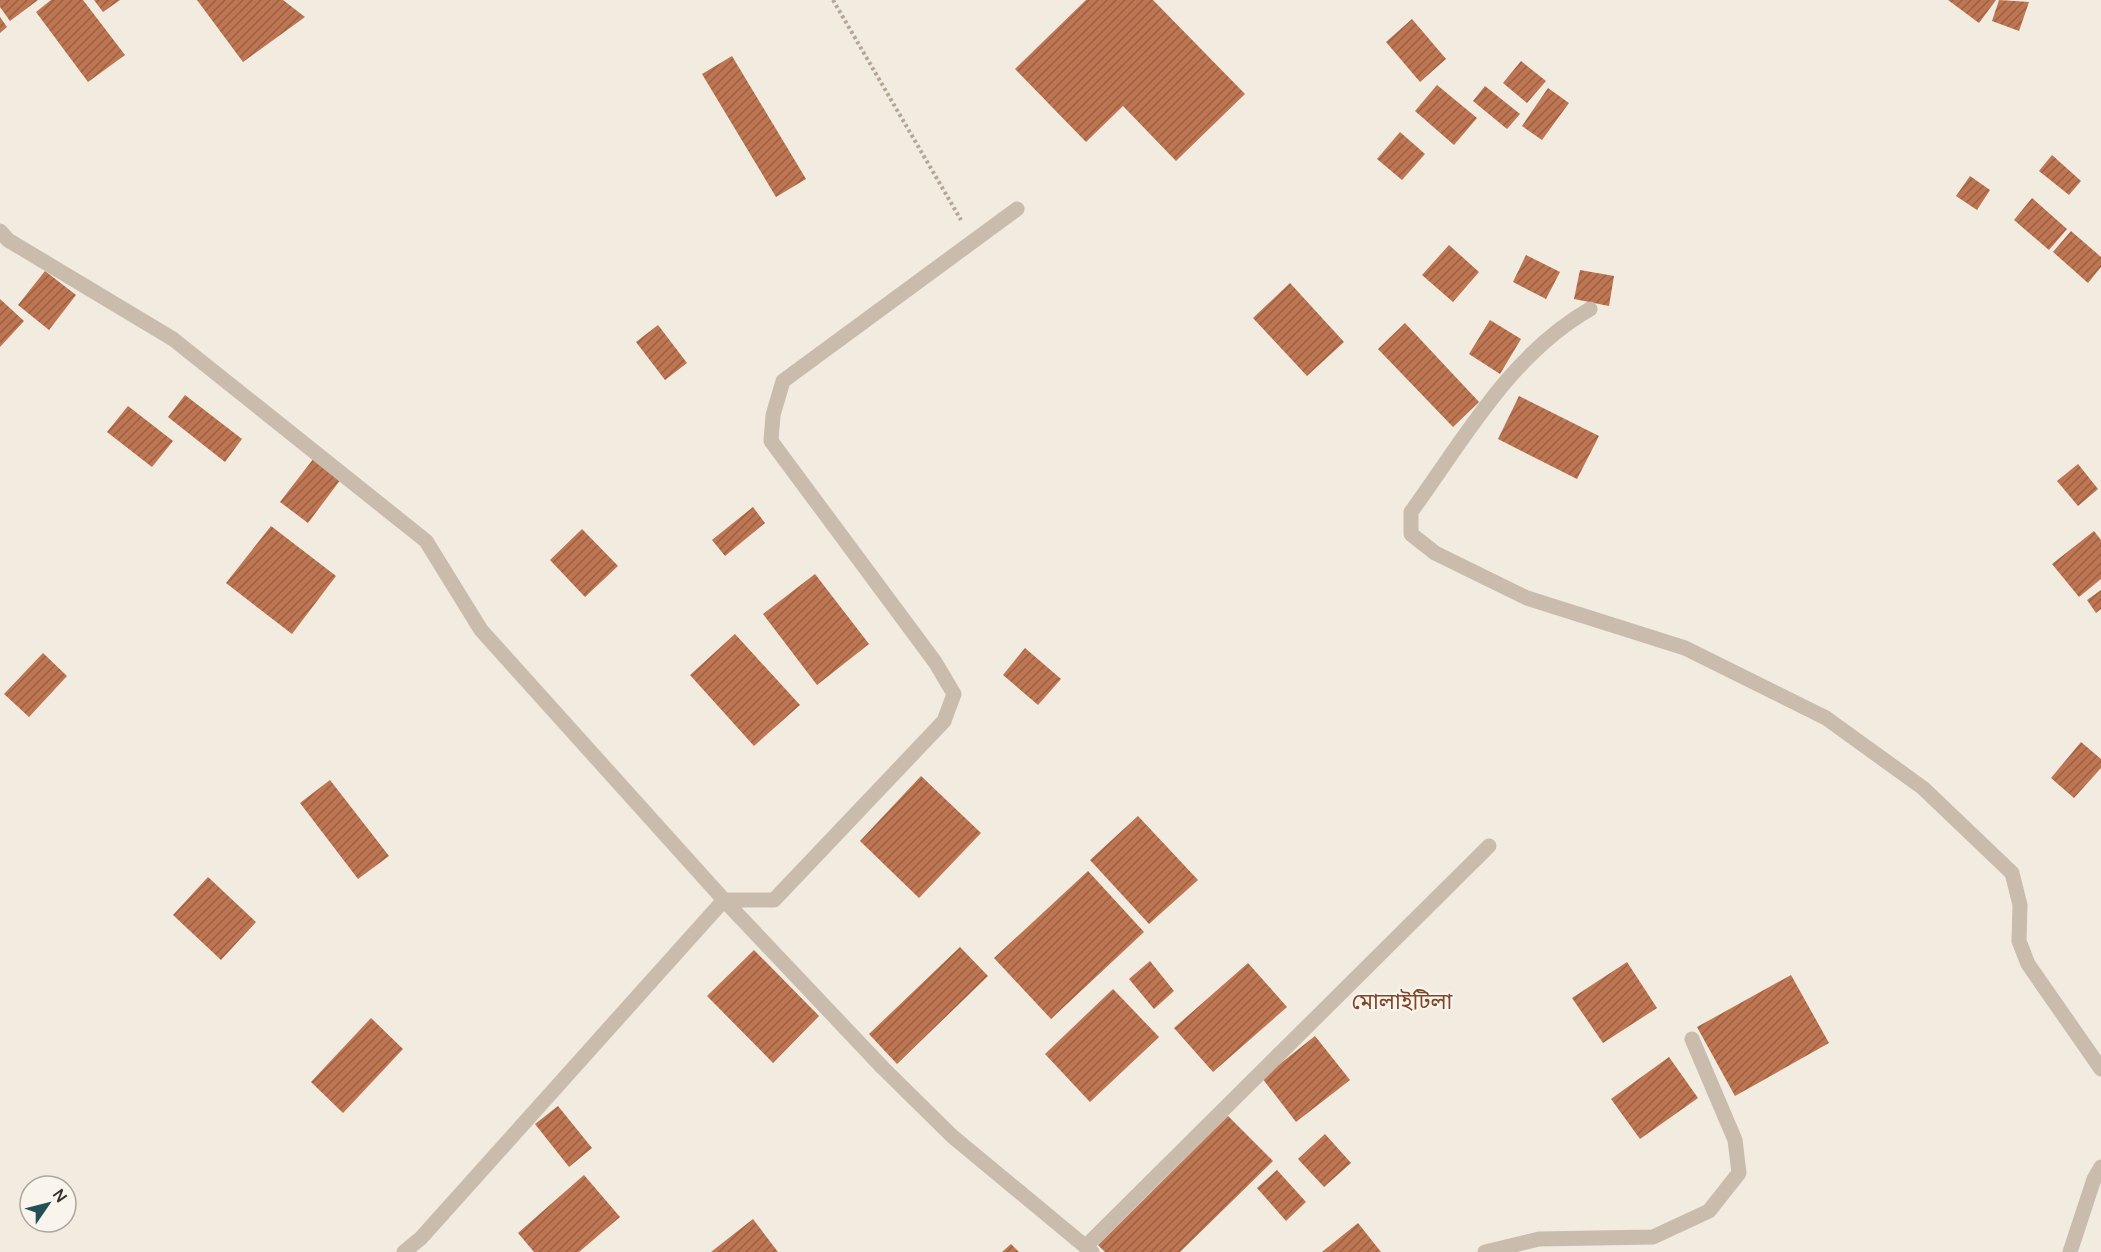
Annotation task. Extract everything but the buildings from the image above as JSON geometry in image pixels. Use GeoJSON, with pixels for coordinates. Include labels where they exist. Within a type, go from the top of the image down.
{"type":"FeatureCollection","features":[{"type":"Feature","properties":{"kind":"street"},"geometry":{"type":"LineString","coordinates":[[404,1252],[421,1238],[724,900],[774,900],[944,721],[954,694],[935,662],[771,441],[772,415],[783,381],[1017,209]]}},
{"type":"Feature","properties":{"kind":"street"},"geometry":{"type":"LineString","coordinates":[[0,231],[8,240],[173,339],[426,542],[481,630],[724,900],[883,1068],[952,1136],[1089,1249],[1490,846]]}},
{"type":"Feature","properties":{"kind":"street"},"geometry":{"type":"LineString","coordinates":[[1590,309],[1569,321],[1543,342],[1500,386],[1411,512],[1411,534],[1435,553],[1527,598],[1685,648],[1826,718],[1923,788],[2012,873],[2020,905],[2019,941],[2028,964],[2101,1069]]}},
{"type":"Feature","properties":{"kind":"street"},"geometry":{"type":"LineString","coordinates":[[1485,1252],[1539,1239],[1653,1237],[1709,1211],[1739,1173],[1735,1140],[1692,1039]]}},
{"type":"Feature","properties":{"kind":"street"},"geometry":{"type":"LineString","coordinates":[[2070,1252],[2094,1179],[2101,1167]]}},
{"type":"Feature","properties":{"kind":"path"},"geometry":{"type":"LineString","coordinates":[[833,0],[973,241]]}},
{"type":"Feature","properties":{"kind":"district","name":"মোলাইটিলা"},"geometry":{"type":"Point","coordinates":[1402,1001]}}]}
